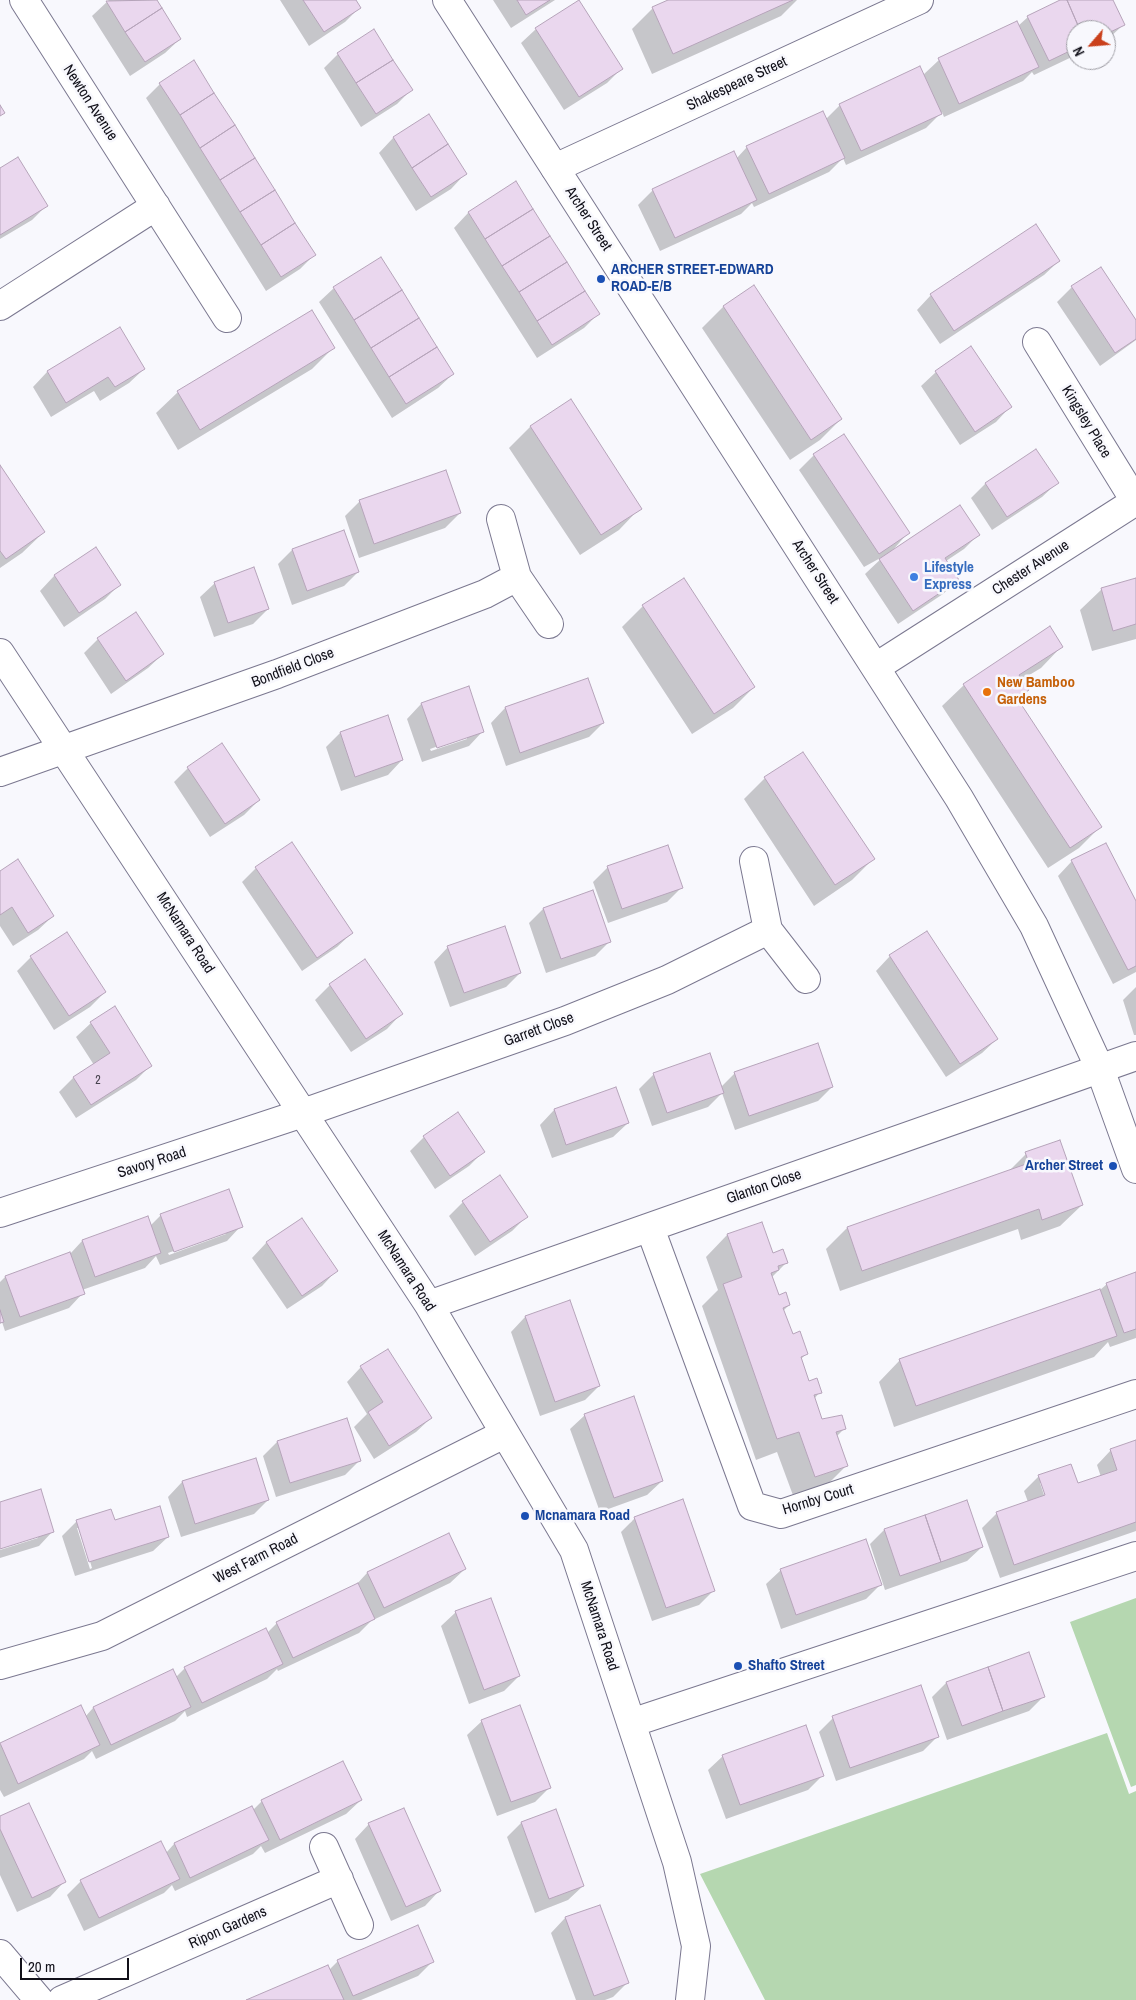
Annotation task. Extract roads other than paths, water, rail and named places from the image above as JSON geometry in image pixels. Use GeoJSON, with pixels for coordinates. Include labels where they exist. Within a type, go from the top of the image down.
{"type":"FeatureCollection","features":[{"type":"Feature","properties":{"kind":"street","name":"Newton Avenue"},"geometry":{"type":"LineString","coordinates":[[24,0],[227,318]]}},
{"type":"Feature","properties":{"kind":"street","name":"Archer Street"},"geometry":{"type":"LineString","coordinates":[[447,0],[959,798],[1034,926],[1100,1069],[1136,1169]]}},
{"type":"Feature","properties":{"kind":"street","name":"Shakespeare Street"},"geometry":{"type":"LineString","coordinates":[[555,168],[919,0]]}},
{"type":"Feature","properties":{"kind":"street"},"geometry":{"type":"LineString","coordinates":[[0,306],[156,206]]}},
{"type":"Feature","properties":{"kind":"street","name":"Kingsley Place"},"geometry":{"type":"LineString","coordinates":[[1038,342],[1135,501]]}},
{"type":"Feature","properties":{"kind":"street","name":"Chester Avenue"},"geometry":{"type":"LineString","coordinates":[[876,667],[1135,501]]}},
{"type":"Feature","properties":{"kind":"street"},"geometry":{"type":"LineString","coordinates":[[501,519],[517,577],[549,624]]}},
{"type":"Feature","properties":{"kind":"street","name":"Bondfield Close"},"geometry":{"type":"LineString","coordinates":[[0,772],[277,674],[485,594],[517,577]]}},
{"type":"Feature","properties":{"kind":"street","name":"McNamara Road"},"geometry":{"type":"LineString","coordinates":[[0,653],[429,1306],[574,1550],[676,1862],[696,1946],[690,2000]]}},
{"type":"Feature","properties":{"kind":"street"},"geometry":{"type":"LineString","coordinates":[[754,861],[768,930],[806,979]]}},
{"type":"Feature","properties":{"kind":"street","name":"Garrett Close"},"geometry":{"type":"LineString","coordinates":[[303,1113],[565,1021],[667,980],[768,930]]}},
{"type":"Feature","properties":{"kind":"street"},"geometry":{"type":"LineString","coordinates":[[1100,1069],[1136,1056]]}},
{"type":"Feature","properties":{"kind":"street","name":"Glanton Close"},"geometry":{"type":"LineString","coordinates":[[429,1306],[1100,1069]]}},
{"type":"Feature","properties":{"kind":"street","name":"Savory Road"},"geometry":{"type":"LineString","coordinates":[[0,1213],[303,1113]]}},
{"type":"Feature","properties":{"kind":"street","name":"Hornby Court"},"geometry":{"type":"LineString","coordinates":[[650,1228],[752,1506],[781,1514],[1136,1394]]}},
{"type":"Feature","properties":{"kind":"street","name":"West Farm Road"},"geometry":{"type":"LineString","coordinates":[[0,1665],[102,1636],[504,1434]]}},
{"type":"Feature","properties":{"kind":"street"},"geometry":{"type":"LineString","coordinates":[[631,1723],[1136,1556]]}},
{"type":"Feature","properties":{"kind":"street"},"geometry":{"type":"LineString","coordinates":[[324,1847],[359,1925]]}},
{"type":"Feature","properties":{"kind":"street","name":"Ripon Gardens"},"geometry":{"type":"LineString","coordinates":[[62,2000],[339,1879]]}},
{"type":"Feature","properties":{"kind":"street"},"geometry":{"type":"LineString","coordinates":[[0,1954],[39,2000]]}},
{"type":"Feature","properties":{"kind":"place","name":"ARCHER STREET-EDWARD ROAD-E/B"},"geometry":{"type":"Point","coordinates":[601,279]}},
{"type":"Feature","properties":{"kind":"place","name":"Lifestyle Express"},"geometry":{"type":"Point","coordinates":[914,577]}},
{"type":"Feature","properties":{"kind":"place","name":"New Bamboo Gardens"},"geometry":{"type":"Point","coordinates":[987,692]}},
{"type":"Feature","properties":{"kind":"place","name":"Archer Street"},"geometry":{"type":"Point","coordinates":[1113,1166]}},
{"type":"Feature","properties":{"kind":"place","name":"Mcnamara Road"},"geometry":{"type":"Point","coordinates":[525,1516]}},
{"type":"Feature","properties":{"kind":"place","name":"Shafto Street"},"geometry":{"type":"Point","coordinates":[738,1666]}}]}
